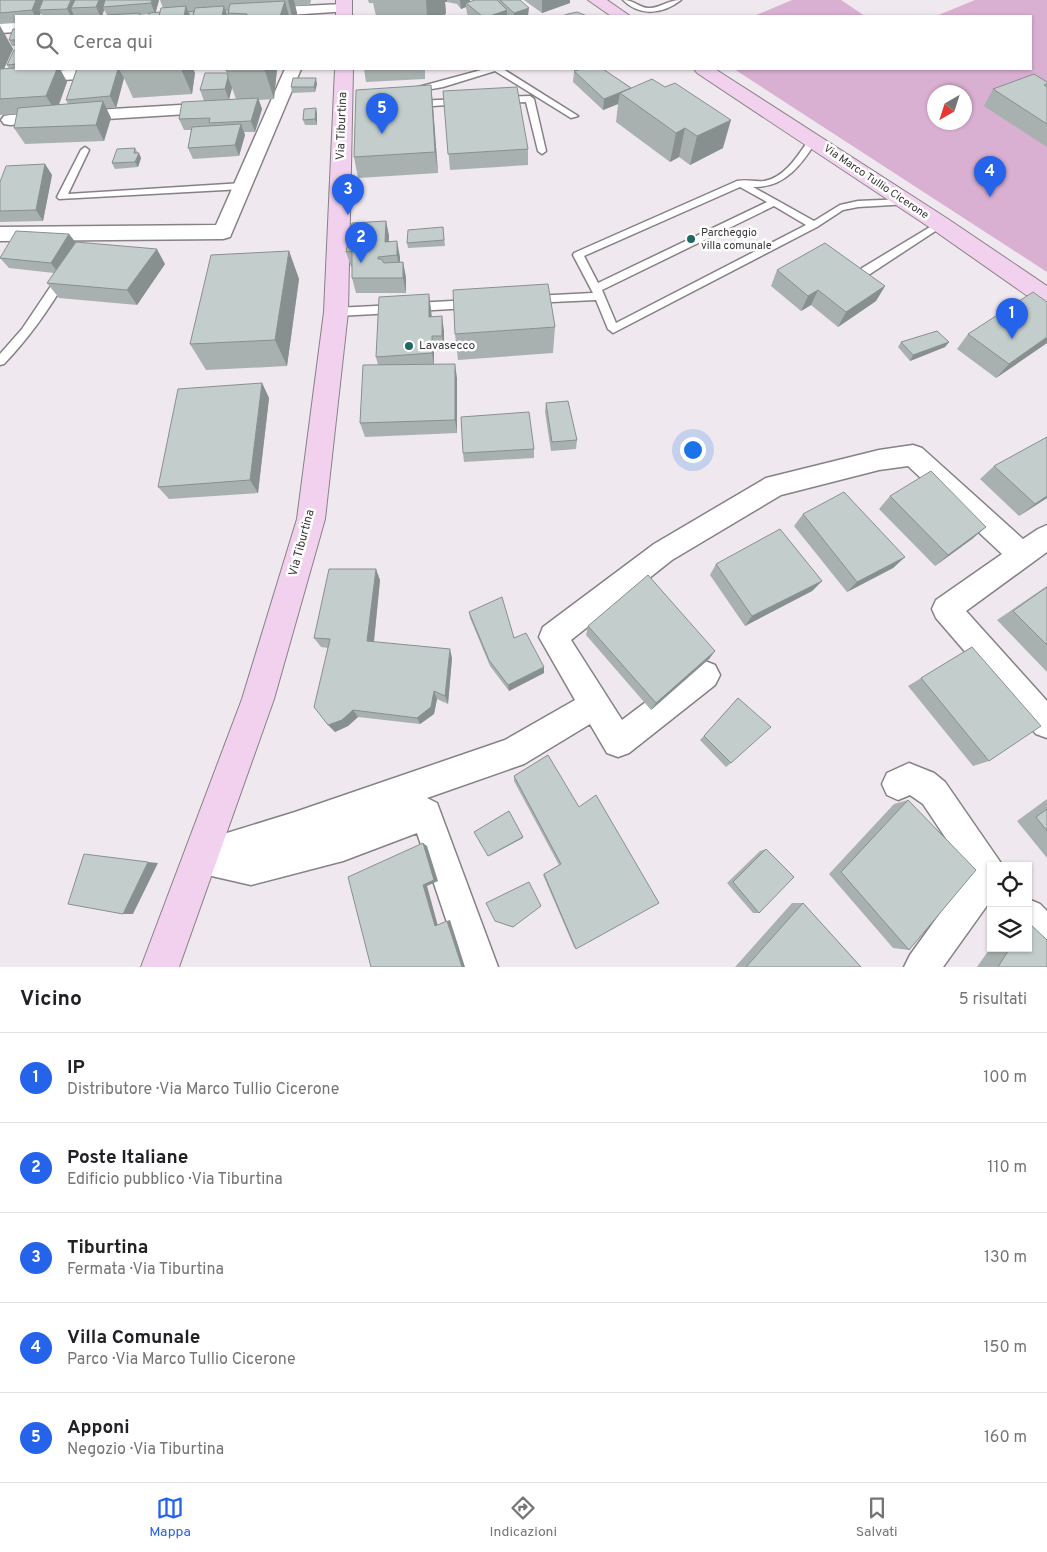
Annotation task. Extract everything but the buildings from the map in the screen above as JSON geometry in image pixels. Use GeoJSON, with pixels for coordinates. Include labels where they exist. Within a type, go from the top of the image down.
{"type":"FeatureCollection","features":[{"type":"Feature","properties":{"kind":"street"},"geometry":{"type":"LineString","coordinates":[[596,0],[620,15]]}},
{"type":"Feature","properties":{"kind":"street"},"geometry":{"type":"LineString","coordinates":[[233,15],[308,13],[344,8]]}},
{"type":"Feature","properties":{"kind":"street"},"geometry":{"type":"LineString","coordinates":[[0,28],[15,27]]}},
{"type":"Feature","properties":{"kind":"street"},"geometry":{"type":"LineString","coordinates":[[0,79],[141,70]]}},
{"type":"Feature","properties":{"kind":"street"},"geometry":{"type":"LineString","coordinates":[[0,234],[90,238],[222,232],[279,105],[293,70]]}},
{"type":"Feature","properties":{"kind":"street","name":"Via Tiburtina"},"geometry":{"type":"LineString","coordinates":[[160,967],[258,699],[311,519],[336,312],[348,102],[344,70]]}},
{"type":"Feature","properties":{"kind":"street","name":"Via Marco Tullio Cicerone"},"geometry":{"type":"LineString","coordinates":[[705,70],[814,140],[1047,298]]}},
{"type":"Feature","properties":{"kind":"street"},"geometry":{"type":"LineString","coordinates":[[259,106],[279,105]]}},
{"type":"Feature","properties":{"kind":"street"},"geometry":{"type":"LineString","coordinates":[[10,120],[229,107]]}},
{"type":"Feature","properties":{"kind":"street"},"geometry":{"type":"LineString","coordinates":[[704,675],[618,742],[553,637],[664,552],[775,486],[879,460],[913,455],[1021,554]]}},
{"type":"Feature","properties":{"kind":"street"},"geometry":{"type":"LineString","coordinates":[[1047,537],[946,609],[1047,723]]}},
{"type":"Feature","properties":{"kind":"street"},"geometry":{"type":"LineString","coordinates":[[200,857],[295,828],[513,753],[554,726],[595,705]]}},
{"type":"Feature","properties":{"kind":"street"},"geometry":{"type":"LineString","coordinates":[[898,784],[910,779],[924,784],[934,793],[987,871]]}},
{"type":"Feature","properties":{"kind":"street"},"geometry":{"type":"LineString","coordinates":[[200,857],[251,868],[344,845],[426,814],[480,967]]}},
{"type":"Feature","properties":{"kind":"street"},"geometry":{"type":"LineString","coordinates":[[922,967],[987,879]]}},
{"type":"Feature","properties":{"kind":"street"},"geometry":{"type":"LineString","coordinates":[[1032,920],[1047,937]]}},
{"type":"Feature","properties":{"kind":"lane"},"geometry":{"type":"LineString","coordinates":[[627,0],[648,12],[677,0]]}},
{"type":"Feature","properties":{"kind":"lane"},"geometry":{"type":"LineString","coordinates":[[401,90],[440,86],[490,70]]}},
{"type":"Feature","properties":{"kind":"lane"},"geometry":{"type":"LineString","coordinates":[[500,70],[574,116]]}},
{"type":"Feature","properties":{"kind":"lane"},"geometry":{"type":"LineString","coordinates":[[491,100],[530,99],[542,151]]}},
{"type":"Feature","properties":{"kind":"lane"},"geometry":{"type":"LineString","coordinates":[[412,104],[471,101]]}},
{"type":"Feature","properties":{"kind":"lane"},"geometry":{"type":"LineString","coordinates":[[814,140],[799,163],[787,173],[769,183],[740,182],[578,255],[613,329],[814,225],[840,208],[858,204],[906,202]]}},
{"type":"Feature","properties":{"kind":"lane"},"geometry":{"type":"LineString","coordinates":[[85,150],[62,197],[243,186]]}},
{"type":"Feature","properties":{"kind":"lane"},"geometry":{"type":"LineString","coordinates":[[740,182],[773,203],[814,225]]}},
{"type":"Feature","properties":{"kind":"lane"},"geometry":{"type":"LineString","coordinates":[[521,301],[597,292],[773,203]]}},
{"type":"Feature","properties":{"kind":"lane"},"geometry":{"type":"LineString","coordinates":[[866,270],[940,224]]}},
{"type":"Feature","properties":{"kind":"lane"},"geometry":{"type":"LineString","coordinates":[[0,360],[10,351],[42,310],[72,264]]}},
{"type":"Feature","properties":{"kind":"lane"},"geometry":{"type":"LineString","coordinates":[[336,312],[482,304]]}},
{"type":"Feature","properties":{"kind":"shaded area"},"geometry":{"type":"Polygon","coordinates":[[[792,0],[841,0],[864,15],[756,15],[792,0]]]}},
{"type":"Feature","properties":{"kind":"shaded area"},"geometry":{"type":"Polygon","coordinates":[[[975,0],[1047,0],[1047,272],[736,70],[1032,70],[1032,15],[938,15],[975,0]]]}},
{"type":"Feature","properties":{"kind":"place","name":"Apponi"},"geometry":{"type":"Point","coordinates":[382,134]}},
{"type":"Feature","properties":{"kind":"place","name":"Villa Comunale"},"geometry":{"type":"Point","coordinates":[990,197]}},
{"type":"Feature","properties":{"kind":"place","name":"Tiburtina"},"geometry":{"type":"Point","coordinates":[348,215]}},
{"type":"Feature","properties":{"kind":"place","name":"Parcheggio villa comunale"},"geometry":{"type":"Point","coordinates":[691,239]}},
{"type":"Feature","properties":{"kind":"place","name":"Poste Italiane"},"geometry":{"type":"Point","coordinates":[361,263]}},
{"type":"Feature","properties":{"kind":"place","name":"IP"},"geometry":{"type":"Point","coordinates":[1012,339]}},
{"type":"Feature","properties":{"kind":"place","name":"Lavasecco"},"geometry":{"type":"Point","coordinates":[409,346]}}]}
